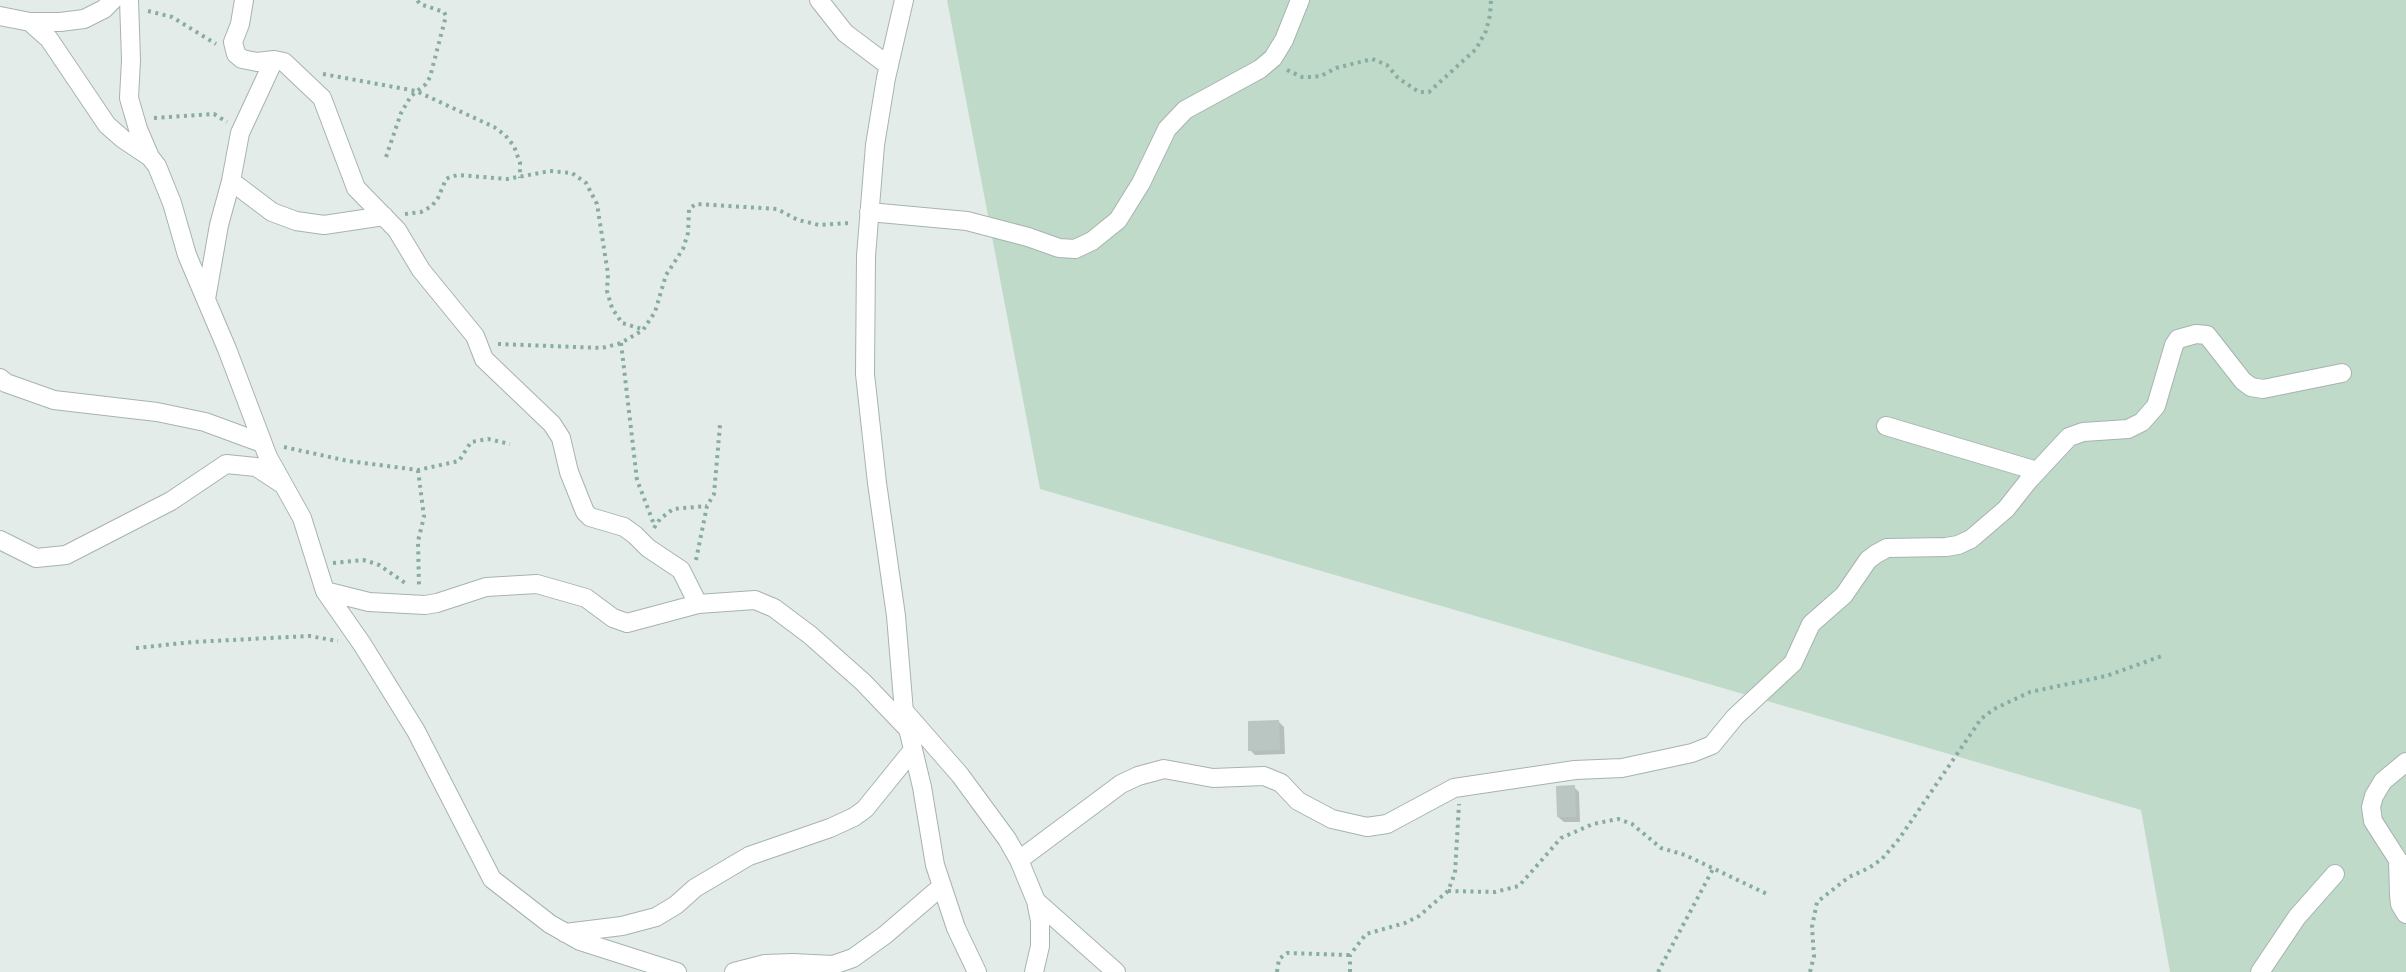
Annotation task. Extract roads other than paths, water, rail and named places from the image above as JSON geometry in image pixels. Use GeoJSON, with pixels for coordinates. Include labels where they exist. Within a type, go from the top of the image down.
{"type":"FeatureCollection","features":[{"type":"Feature","properties":{"kind":"street"},"geometry":{"type":"LineString","coordinates":[[244,0],[240,24],[233,42],[233,50],[238,57],[250,61],[279,62],[322,98],[356,188],[397,230],[421,270],[475,336],[484,359],[517,388],[552,424],[561,438],[569,472],[585,512],[591,517],[624,527],[681,570],[698,604]]}},
{"type":"Feature","properties":{"kind":"street"},"geometry":{"type":"LineString","coordinates":[[819,0],[845,33],[889,66]]}},
{"type":"Feature","properties":{"kind":"street"},"geometry":{"type":"LineString","coordinates":[[904,0],[875,145],[866,256],[865,374],[877,483],[896,616],[906,720],[922,787],[935,865],[956,928],[977,972]]}},
{"type":"Feature","properties":{"kind":"street"},"geometry":{"type":"LineString","coordinates":[[869,217],[967,221],[1028,237],[1059,248],[1075,249],[1092,241],[1118,220],[1141,183],[1167,129],[1185,110],[1260,69],[1273,58],[1284,40],[1300,0]]}},
{"type":"Feature","properties":{"kind":"street"},"geometry":{"type":"LineString","coordinates":[[0,16],[30,22],[60,22],[84,19],[124,2],[131,60],[129,98],[135,120],[150,157],[163,180],[187,255],[262,442],[302,518],[325,591],[362,644],[416,731],[492,879],[550,924],[580,941],[677,972]]}},
{"type":"Feature","properties":{"kind":"street"},"geometry":{"type":"LineString","coordinates":[[30,22],[49,39],[107,125],[123,140],[150,157]]}},
{"type":"Feature","properties":{"kind":"street"},"geometry":{"type":"LineString","coordinates":[[206,299],[219,225],[231,181],[240,133],[279,62]]}},
{"type":"Feature","properties":{"kind":"street"},"geometry":{"type":"LineString","coordinates":[[231,181],[272,212],[296,222],[324,225],[384,216]]}},
{"type":"Feature","properties":{"kind":"street"},"geometry":{"type":"LineString","coordinates":[[1019,860],[1121,784],[1138,776],[1164,769],[1213,778],[1264,776],[1281,783],[1298,801],[1332,819],[1367,827],[1387,824],[1410,813],[1437,795],[1460,787],[1575,770],[1622,768],[1692,753],[1712,745],[1735,717],[1793,663],[1811,624],[1852,585],[1868,560],[1887,548],[1958,545],[1971,538],[2006,509],[2069,437],[2083,432],[2128,429],[2142,422],[2156,406],[2174,345],[2178,339],[2202,333],[2207,335],[2243,381],[2252,387],[2263,389],[2342,373]]}},
{"type":"Feature","properties":{"kind":"street"},"geometry":{"type":"LineString","coordinates":[[0,378],[6,383],[54,400],[157,412],[205,422],[262,442]]}},
{"type":"Feature","properties":{"kind":"street"},"geometry":{"type":"LineString","coordinates":[[1886,426],[2037,471]]}},
{"type":"Feature","properties":{"kind":"street"},"geometry":{"type":"LineString","coordinates":[[0,540],[36,558],[66,555],[171,501],[226,464],[256,467],[284,485]]}},
{"type":"Feature","properties":{"kind":"street"},"geometry":{"type":"LineString","coordinates":[[325,591],[369,602],[424,605],[437,603],[486,586],[537,584],[586,598],[613,618],[627,623],[698,604],[754,600],[774,608],[810,635],[906,720],[960,775],[1007,839],[1019,860],[1036,901],[1040,921],[1040,946],[1034,972]]}},
{"type":"Feature","properties":{"kind":"street"},"geometry":{"type":"LineString","coordinates":[[565,933],[622,926],[656,917],[676,905],[695,888],[749,856],[830,828],[854,817],[865,810],[912,751]]}},
{"type":"Feature","properties":{"kind":"street"},"geometry":{"type":"LineString","coordinates":[[2406,762],[2383,781],[2374,796],[2371,807],[2373,821],[2398,860],[2399,895],[2406,914]]}},
{"type":"Feature","properties":{"kind":"street"},"geometry":{"type":"LineString","coordinates":[[2260,972],[2297,917],[2335,874]]}},
{"type":"Feature","properties":{"kind":"street"},"geometry":{"type":"LineString","coordinates":[[734,972],[765,964],[833,965],[853,958],[885,935],[942,886]]}},
{"type":"Feature","properties":{"kind":"street"},"geometry":{"type":"LineString","coordinates":[[1036,901],[1116,972]]}}]}
